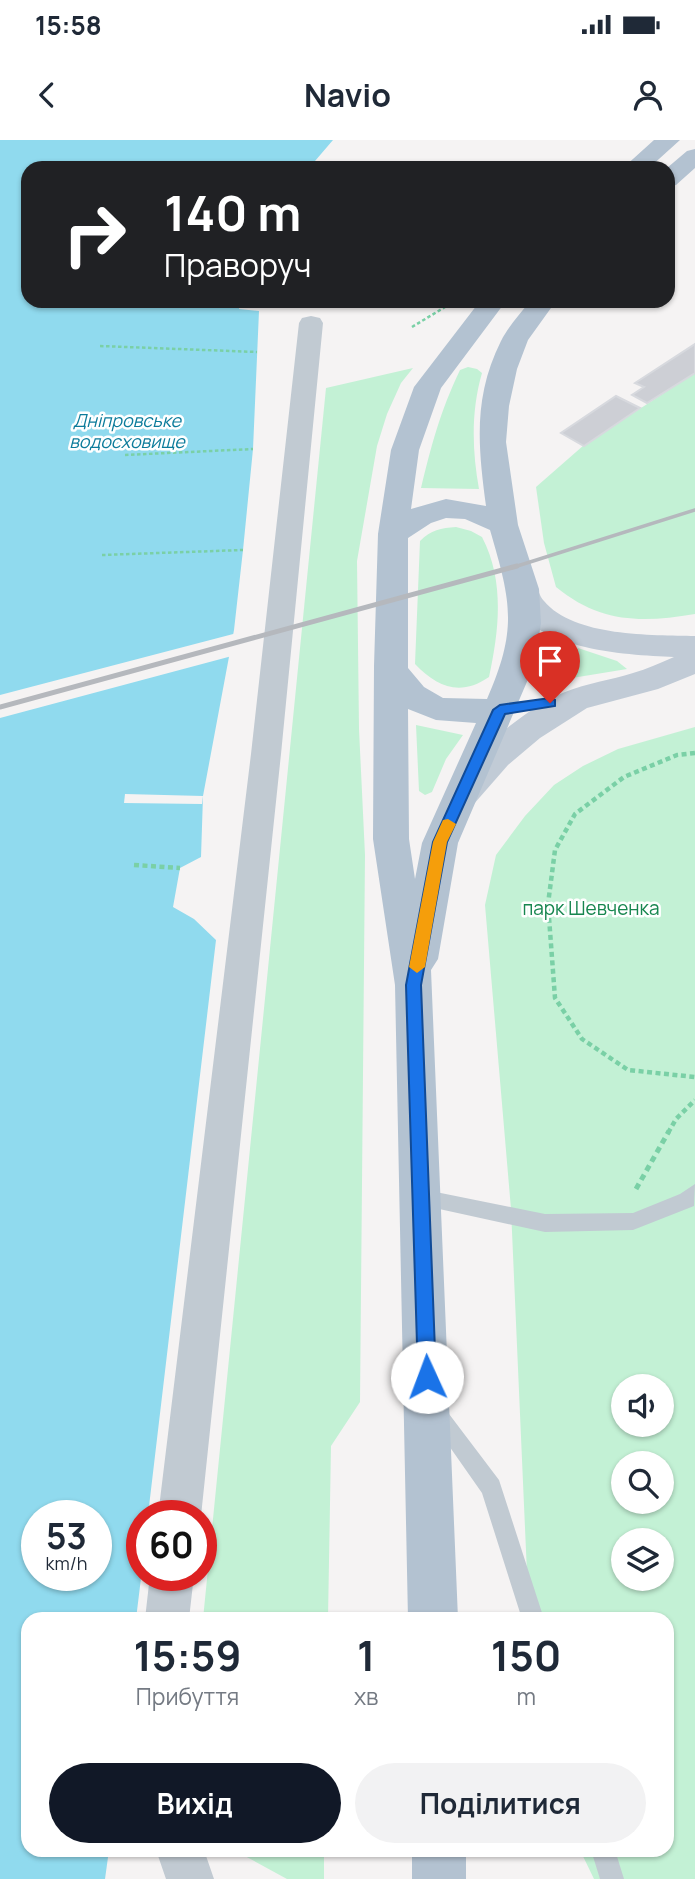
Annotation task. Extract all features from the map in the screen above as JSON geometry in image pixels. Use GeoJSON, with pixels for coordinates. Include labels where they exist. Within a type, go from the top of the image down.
{"type":"FeatureCollection","features":[{"type":"Feature","properties":{"kind":"main road"},"geometry":{"type":"LineString","coordinates":[[643,161],[668,140]]}},
{"type":"Feature","properties":{"kind":"main road"},"geometry":{"type":"LineString","coordinates":[[675,174],[695,156]]}},
{"type":"Feature","properties":{"kind":"main road"},"geometry":{"type":"LineString","coordinates":[[433,1612],[414,985],[391,839],[390,666],[393,534],[405,450],[428,387],[488,308]]}},
{"type":"Feature","properties":{"kind":"main road"},"geometry":{"type":"LineString","coordinates":[[538,308],[516,339],[503,369],[495,406],[492,442],[503,525],[528,604],[563,628],[621,643],[695,648]]}},
{"type":"Feature","properties":{"kind":"main road"},"geometry":{"type":"LineString","coordinates":[[393,534],[414,518],[444,507],[485,515],[503,525]]}},
{"type":"Feature","properties":{"kind":"main road"},"geometry":{"type":"LineString","coordinates":[[414,985],[440,842],[519,663],[525,622],[523,589]]}},
{"type":"Feature","properties":{"kind":"main road"},"geometry":{"type":"LineString","coordinates":[[390,666],[403,688],[415,700],[434,709],[457,713],[576,700],[646,681],[695,661]]}},
{"type":"Feature","properties":{"kind":"main road"},"geometry":{"type":"LineString","coordinates":[[461,796],[507,747],[528,730],[576,700]]}},
{"type":"Feature","properties":{"kind":"main road"},"geometry":{"type":"LineString","coordinates":[[439,1857],[439,1879]]}},
{"type":"Feature","properties":{"kind":"street"},"geometry":{"type":"LineString","coordinates":[[181,1500],[266,754],[311,323]]}},
{"type":"Feature","properties":{"kind":"street"},"geometry":{"type":"LineString","coordinates":[[168,1612],[170,1591]]}},
{"type":"Feature","properties":{"kind":"street"},"geometry":{"type":"LineString","coordinates":[[182,1857],[190,1879]]}},
{"type":"Feature","properties":{"kind":"lane"},"geometry":{"type":"LineString","coordinates":[[421,1198],[545,1223],[633,1221],[692,1200]]}},
{"type":"Feature","properties":{"kind":"lane"},"geometry":{"type":"LineString","coordinates":[[428,1403],[491,1487],[531,1612]]}},
{"type":"Feature","properties":{"kind":"lane"},"geometry":{"type":"LineString","coordinates":[[605,1857],[612,1879]]}},
{"type":"Feature","properties":{"kind":"path"},"geometry":{"type":"LineString","coordinates":[[412,327],[443,308]]}},
{"type":"Feature","properties":{"kind":"path"},"geometry":{"type":"LineString","coordinates":[[100,346],[257,352]]}},
{"type":"Feature","properties":{"kind":"path"},"geometry":{"type":"LineString","coordinates":[[125,455],[253,450]]}},
{"type":"Feature","properties":{"kind":"path"},"geometry":{"type":"LineString","coordinates":[[102,555],[243,550]]}},
{"type":"Feature","properties":{"kind":"path"},"geometry":{"type":"LineString","coordinates":[[695,753],[677,755],[624,777],[575,814],[555,850],[548,904],[555,998],[582,1039],[628,1069],[695,1077]]}},
{"type":"Feature","properties":{"kind":"path"},"geometry":{"type":"LineString","coordinates":[[134,865],[180,868]]}},
{"type":"Feature","properties":{"kind":"path"},"geometry":{"type":"LineString","coordinates":[[617,1221],[676,1119],[695,1100]]}},
{"type":"Feature","properties":{"kind":"green space"},"geometry":{"type":"Polygon","coordinates":[[[468,367],[482,373],[474,431],[479,489],[421,488],[447,400],[460,370],[468,367]]]}},
{"type":"Feature","properties":{"kind":"green space"},"geometry":{"type":"Polygon","coordinates":[[[413,368],[401,383],[377,446],[357,561],[359,729],[365,855],[360,1402],[331,1446],[328,1612],[204,1612],[206,1591],[217,1591],[217,1500],[215,1500],[326,388],[413,368]]]}},
{"type":"Feature","properties":{"kind":"green space"},"geometry":{"type":"Polygon","coordinates":[[[695,373],[695,614],[639,619],[605,614],[589,608],[556,587],[544,543],[536,487],[584,445],[695,373]]]}},
{"type":"Feature","properties":{"kind":"green space"},"geometry":{"type":"Polygon","coordinates":[[[456,527],[482,537],[494,571],[498,606],[489,677],[468,687],[459,688],[449,687],[432,679],[415,664],[420,541],[436,530],[456,527]]]}},
{"type":"Feature","properties":{"kind":"green space"},"geometry":{"type":"Polygon","coordinates":[[[578,648],[617,661],[627,669],[572,678],[564,670],[578,648]]]}},
{"type":"Feature","properties":{"kind":"green space"},"geometry":{"type":"Polygon","coordinates":[[[416,725],[463,735],[446,759],[432,792],[425,795],[419,791],[416,725]]]}},
{"type":"Feature","properties":{"kind":"green space","name":"парк Шевченка"},"geometry":{"type":"Polygon","coordinates":[[[695,727],[695,1879],[594,1879],[583,1857],[674,1857],[674,1612],[529,1612],[511,1209],[485,905],[496,855],[525,816],[554,785],[583,766],[618,749],[695,727]]]}},
{"type":"Feature","properties":{"kind":"green space"},"geometry":{"type":"Polygon","coordinates":[[[247,1857],[324,1857],[324,1879],[287,1879],[247,1857]]]}},
{"type":"Feature","properties":{"kind":"water","name":"Дніпровське водосховище"},"geometry":{"type":"Polygon","coordinates":[[[0,140],[333,140],[315,161],[21,161],[21,308],[239,308],[259,311],[253,449],[234,630],[203,796],[201,857],[180,868],[173,907],[194,919],[216,940],[150,1500],[126,1500],[126,1591],[139,1591],[137,1612],[21,1612],[21,1857],[108,1857],[105,1879],[0,1879],[0,140]]]}},
{"type":"Feature","properties":{"kind":"pier"},"geometry":{"type":"Polygon","coordinates":[[[237,633],[232,656],[0,718],[0,695],[237,633]]]}},
{"type":"Feature","properties":{"kind":"pier"},"geometry":{"type":"Polygon","coordinates":[[[125,794],[203,796],[202,804],[124,803],[125,794]]]}},
{"type":"Feature","properties":{"kind":"building"},"geometry":{"type":"Polygon","coordinates":[[[695,344],[695,373],[647,403],[632,395],[644,387],[635,383],[695,344]]]}},
{"type":"Feature","properties":{"kind":"building"},"geometry":{"type":"Polygon","coordinates":[[[616,396],[640,408],[584,446],[561,433],[616,396]]]}},
{"type":"Feature","properties":{"kind":"railway"},"geometry":{"type":"LineString","coordinates":[[511,568],[695,510]]}},
{"type":"Feature","properties":{"kind":"railway"},"geometry":{"type":"LineString","coordinates":[[0,707],[517,566]]}},
{"type":"Feature","properties":{"kind":"slow traffic"},"geometry":{"type":"LineString","coordinates":[[417,967],[440,842],[448,824]]}},
{"type":"Feature","properties":{"kind":"route"},"geometry":{"type":"LineString","coordinates":[[427,1377],[414,985],[440,842],[500,710],[550,703]]}}]}
